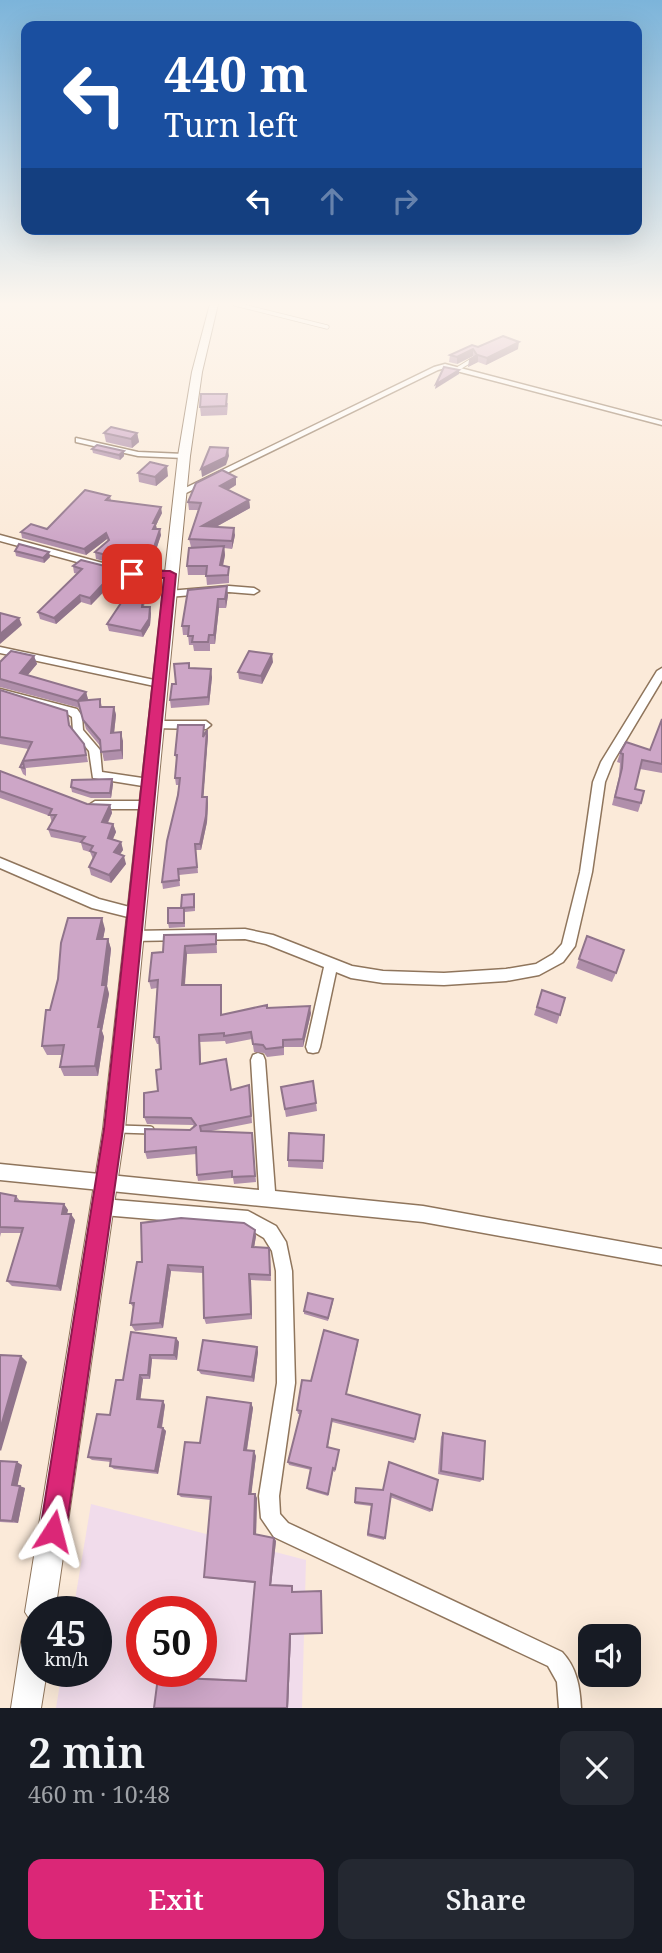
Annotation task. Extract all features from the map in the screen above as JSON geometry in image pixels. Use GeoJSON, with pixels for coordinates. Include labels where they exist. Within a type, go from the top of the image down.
{"type":"FeatureCollection","features":[{"type":"Feature","properties":{"kind":"main road"},"geometry":{"type":"LineString","coordinates":[[42,1596],[114,1129],[169,584],[179,552],[179,493],[195,384]]}},
{"type":"Feature","properties":{"kind":"main road"},"geometry":{"type":"LineString","coordinates":[[26,1708],[29,1687]]}},
{"type":"Feature","properties":{"kind":"street"},"geometry":{"type":"LineString","coordinates":[[179,493],[404,384]]}},
{"type":"Feature","properties":{"kind":"street"},"geometry":{"type":"LineString","coordinates":[[517,384],[662,423]]}},
{"type":"Feature","properties":{"kind":"street"},"geometry":{"type":"LineString","coordinates":[[79,440],[138,454],[184,456]]}},
{"type":"Feature","properties":{"kind":"street"},"geometry":{"type":"LineString","coordinates":[[0,538],[169,584],[254,591]]}},
{"type":"Feature","properties":{"kind":"street"},"geometry":{"type":"LineString","coordinates":[[0,650],[159,684]]}},
{"type":"Feature","properties":{"kind":"street"},"geometry":{"type":"LineString","coordinates":[[133,936],[245,934],[268,939],[331,964],[383,978],[444,979],[506,975],[539,969],[558,958],[568,946],[574,928],[599,782],[607,762],[662,671]]}},
{"type":"Feature","properties":{"kind":"street"},"geometry":{"type":"LineString","coordinates":[[0,692],[73,712],[77,716],[78,731],[94,750],[97,775],[149,783]]}},
{"type":"Feature","properties":{"kind":"street"},"geometry":{"type":"LineString","coordinates":[[155,725],[206,725]]}},
{"type":"Feature","properties":{"kind":"street"},"geometry":{"type":"LineString","coordinates":[[80,802],[90,805],[147,805]]}},
{"type":"Feature","properties":{"kind":"street"},"geometry":{"type":"LineString","coordinates":[[0,863],[97,904],[136,914]]}},
{"type":"Feature","properties":{"kind":"street"},"geometry":{"type":"LineString","coordinates":[[313,1047],[331,964]]}},
{"type":"Feature","properties":{"kind":"street"},"geometry":{"type":"LineString","coordinates":[[258,1060],[268,1199]]}},
{"type":"Feature","properties":{"kind":"street"},"geometry":{"type":"LineString","coordinates":[[0,1172],[423,1214],[662,1256]]}},
{"type":"Feature","properties":{"kind":"street"},"geometry":{"type":"LineString","coordinates":[[103,1207],[248,1219],[270,1232],[280,1248],[284,1271],[286,1382],[269,1496],[271,1518],[281,1530],[555,1659],[564,1668],[569,1684],[570,1708]]}},
{"type":"Feature","properties":{"kind":"lane"},"geometry":{"type":"LineString","coordinates":[[85,562],[95,552]]}},
{"type":"Feature","properties":{"kind":"lane"},"geometry":{"type":"LineString","coordinates":[[114,1129],[166,1130]]}},
{"type":"Feature","properties":{"kind":"shaded area"},"geometry":{"type":"Polygon","coordinates":[[[91,1504],[306,1560],[302,1708],[56,1708],[59,1687],[112,1687],[112,1596],[76,1596],[91,1504]]]}},
{"type":"Feature","properties":{"kind":"building"},"geometry":{"type":"Polygon","coordinates":[[[201,394],[227,394],[226,406],[200,407],[201,394]]]}},
{"type":"Feature","properties":{"kind":"building"},"geometry":{"type":"Polygon","coordinates":[[[111,427],[137,433],[131,439],[104,433],[111,427]]]}},
{"type":"Feature","properties":{"kind":"building"},"geometry":{"type":"Polygon","coordinates":[[[97,445],[124,451],[119,455],[92,449],[97,445]]]}},
{"type":"Feature","properties":{"kind":"building"},"geometry":{"type":"Polygon","coordinates":[[[210,447],[228,448],[226,457],[201,469],[210,447]]]}},
{"type":"Feature","properties":{"kind":"building"},"geometry":{"type":"Polygon","coordinates":[[[150,462],[167,466],[155,477],[138,473],[150,462]]]}},
{"type":"Feature","properties":{"kind":"building"},"geometry":{"type":"Polygon","coordinates":[[[222,470],[236,477],[220,486],[249,500],[202,526],[234,528],[232,541],[189,539],[201,503],[188,502],[196,483],[222,470]]]}},
{"type":"Feature","properties":{"kind":"building"},"geometry":{"type":"Polygon","coordinates":[[[85,490],[110,496],[106,500],[161,507],[153,523],[156,523],[153,529],[160,529],[149,562],[131,562],[95,552],[109,540],[106,533],[84,549],[21,532],[31,524],[47,529],[85,490]]]}},
{"type":"Feature","properties":{"kind":"building"},"geometry":{"type":"Polygon","coordinates":[[[19,544],[49,552],[43,558],[15,551],[19,544]]]}},
{"type":"Feature","properties":{"kind":"building"},"geometry":{"type":"Polygon","coordinates":[[[224,546],[220,565],[229,567],[228,575],[206,576],[207,566],[187,566],[189,548],[224,546]]]}},
{"type":"Feature","properties":{"kind":"building"},"geometry":{"type":"Polygon","coordinates":[[[81,560],[117,569],[90,598],[80,595],[54,618],[38,612],[82,569],[73,566],[81,560]]]}},
{"type":"Feature","properties":{"kind":"building"},"geometry":{"type":"Polygon","coordinates":[[[124,573],[138,575],[132,593],[118,592],[124,573]]]}},
{"type":"Feature","properties":{"kind":"building"},"geometry":{"type":"Polygon","coordinates":[[[227,586],[225,599],[218,599],[214,635],[209,635],[208,642],[192,642],[193,636],[188,636],[189,626],[182,626],[188,590],[227,586]]]}},
{"type":"Feature","properties":{"kind":"building"},"geometry":{"type":"Polygon","coordinates":[[[127,594],[144,594],[142,607],[150,607],[149,619],[141,631],[107,624],[127,594]]]}},
{"type":"Feature","properties":{"kind":"building"},"geometry":{"type":"Polygon","coordinates":[[[0,613],[19,618],[0,634],[0,613]]]}},
{"type":"Feature","properties":{"kind":"building"},"geometry":{"type":"Polygon","coordinates":[[[11,651],[34,656],[20,673],[86,692],[78,701],[0,679],[0,662],[11,651]]]}},
{"type":"Feature","properties":{"kind":"building"},"geometry":{"type":"Polygon","coordinates":[[[249,651],[272,654],[261,676],[238,672],[249,651]]]}},
{"type":"Feature","properties":{"kind":"building"},"geometry":{"type":"Polygon","coordinates":[[[189,663],[189,668],[211,669],[208,697],[170,700],[172,684],[176,684],[174,664],[189,663]]]}},
{"type":"Feature","properties":{"kind":"building"},"geometry":{"type":"Polygon","coordinates":[[[0,690],[67,711],[69,725],[84,744],[86,755],[23,761],[24,768],[20,767],[32,742],[0,737],[0,690]]]}},
{"type":"Feature","properties":{"kind":"building"},"geometry":{"type":"Polygon","coordinates":[[[100,699],[100,707],[114,707],[111,733],[121,732],[121,750],[101,752],[100,740],[83,720],[78,701],[100,699]]]}},
{"type":"Feature","properties":{"kind":"building"},"geometry":{"type":"Polygon","coordinates":[[[662,719],[662,764],[642,760],[635,789],[644,791],[641,803],[615,797],[622,768],[623,754],[620,753],[626,742],[650,750],[662,719]]]}},
{"type":"Feature","properties":{"kind":"building"},"geometry":{"type":"Polygon","coordinates":[[[178,725],[204,725],[203,737],[207,730],[202,797],[207,797],[206,816],[200,844],[195,844],[197,867],[178,869],[179,880],[162,882],[180,778],[175,778],[178,725]]]}},
{"type":"Feature","properties":{"kind":"building"},"geometry":{"type":"Polygon","coordinates":[[[0,771],[87,804],[110,805],[102,822],[113,824],[108,838],[121,842],[114,852],[124,856],[109,875],[89,867],[96,853],[90,851],[93,846],[81,842],[85,837],[48,829],[56,815],[49,815],[52,809],[0,791],[0,771]]]}},
{"type":"Feature","properties":{"kind":"building"},"geometry":{"type":"Polygon","coordinates":[[[112,779],[110,793],[90,793],[71,787],[72,780],[112,779]]]}},
{"type":"Feature","properties":{"kind":"building"},"geometry":{"type":"Polygon","coordinates":[[[194,894],[194,907],[181,908],[182,895],[194,894]]]}},
{"type":"Feature","properties":{"kind":"building"},"geometry":{"type":"Polygon","coordinates":[[[168,908],[184,908],[184,923],[168,923],[168,908]]]}},
{"type":"Feature","properties":{"kind":"building"},"geometry":{"type":"Polygon","coordinates":[[[68,918],[102,918],[97,939],[108,939],[102,985],[106,985],[98,1027],[101,1027],[95,1066],[60,1067],[64,1045],[42,1046],[46,1010],[50,1010],[58,979],[61,943],[68,918]]]}},
{"type":"Feature","properties":{"kind":"building"},"geometry":{"type":"Polygon","coordinates":[[[216,934],[216,944],[185,946],[182,985],[221,985],[221,1015],[267,1005],[267,1008],[310,1006],[303,1039],[283,1040],[283,1047],[266,1049],[263,1045],[253,1044],[251,1032],[224,1036],[224,1033],[199,1035],[200,1064],[226,1059],[231,1090],[249,1085],[251,1116],[200,1126],[201,1131],[252,1133],[255,1176],[232,1177],[232,1171],[197,1175],[196,1147],[145,1152],[145,1129],[190,1130],[196,1125],[191,1118],[144,1117],[144,1093],[158,1091],[156,1070],[161,1069],[159,1037],[154,1037],[158,980],[149,981],[152,953],[163,952],[164,935],[216,934]]]}},
{"type":"Feature","properties":{"kind":"building"},"geometry":{"type":"Polygon","coordinates":[[[587,936],[624,950],[616,973],[579,959],[587,936]]]}},
{"type":"Feature","properties":{"kind":"building"},"geometry":{"type":"Polygon","coordinates":[[[542,990],[565,998],[560,1015],[537,1007],[542,990]]]}},
{"type":"Feature","properties":{"kind":"building"},"geometry":{"type":"Polygon","coordinates":[[[313,1081],[316,1103],[285,1109],[281,1087],[313,1081]]]}},
{"type":"Feature","properties":{"kind":"building"},"geometry":{"type":"Polygon","coordinates":[[[289,1133],[324,1135],[323,1161],[288,1160],[289,1133]]]}},
{"type":"Feature","properties":{"kind":"building"},"geometry":{"type":"Polygon","coordinates":[[[0,1193],[16,1196],[15,1201],[64,1204],[62,1214],[71,1214],[57,1286],[7,1281],[23,1228],[0,1227],[0,1193]]]}},
{"type":"Feature","properties":{"kind":"building"},"geometry":{"type":"Polygon","coordinates":[[[181,1218],[244,1223],[255,1230],[252,1247],[269,1248],[270,1275],[249,1274],[251,1314],[204,1318],[203,1267],[168,1265],[160,1323],[131,1325],[134,1303],[130,1303],[137,1262],[142,1262],[141,1223],[181,1218]]]}},
{"type":"Feature","properties":{"kind":"building"},"geometry":{"type":"Polygon","coordinates":[[[308,1293],[333,1299],[328,1318],[304,1311],[308,1293]]]}},
{"type":"Feature","properties":{"kind":"building"},"geometry":{"type":"Polygon","coordinates":[[[324,1330],[358,1340],[346,1394],[420,1415],[415,1439],[332,1419],[327,1447],[339,1450],[328,1494],[307,1488],[311,1468],[288,1462],[301,1411],[297,1410],[302,1380],[311,1381],[324,1330]]]}},
{"type":"Feature","properties":{"kind":"building"},"geometry":{"type":"Polygon","coordinates":[[[131,1332],[176,1338],[174,1355],[150,1355],[148,1375],[140,1375],[137,1399],[163,1401],[158,1427],[163,1428],[155,1471],[110,1466],[111,1459],[88,1457],[97,1414],[110,1415],[116,1380],[123,1380],[131,1332]]]}},
{"type":"Feature","properties":{"kind":"building"},"geometry":{"type":"Polygon","coordinates":[[[203,1340],[257,1347],[252,1377],[198,1370],[203,1340]]]}},
{"type":"Feature","properties":{"kind":"building"},"geometry":{"type":"Polygon","coordinates":[[[0,1355],[21,1356],[0,1430],[0,1355]]]}},
{"type":"Feature","properties":{"kind":"building"},"geometry":{"type":"Polygon","coordinates":[[[207,1397],[251,1403],[244,1450],[254,1451],[249,1494],[255,1494],[254,1534],[274,1538],[270,1585],[292,1586],[292,1592],[321,1591],[322,1633],[290,1634],[287,1708],[154,1708],[157,1687],[217,1687],[217,1680],[246,1681],[255,1582],[204,1577],[211,1497],[178,1494],[185,1442],[200,1443],[207,1397]]]}},
{"type":"Feature","properties":{"kind":"building"},"geometry":{"type":"Polygon","coordinates":[[[443,1433],[485,1441],[483,1479],[441,1471],[443,1433]]]}},
{"type":"Feature","properties":{"kind":"building"},"geometry":{"type":"Polygon","coordinates":[[[0,1461],[17,1462],[12,1485],[20,1486],[12,1521],[0,1520],[0,1461]]]}},
{"type":"Feature","properties":{"kind":"building"},"geometry":{"type":"Polygon","coordinates":[[[389,1462],[438,1480],[432,1510],[391,1494],[385,1538],[368,1534],[372,1504],[355,1502],[356,1488],[383,1490],[389,1462]]]}},
{"type":"Feature","properties":{"kind":"route"},"geometry":{"type":"LineString","coordinates":[[53,1531],[114,1129],[170,574],[132,574]]}}]}
